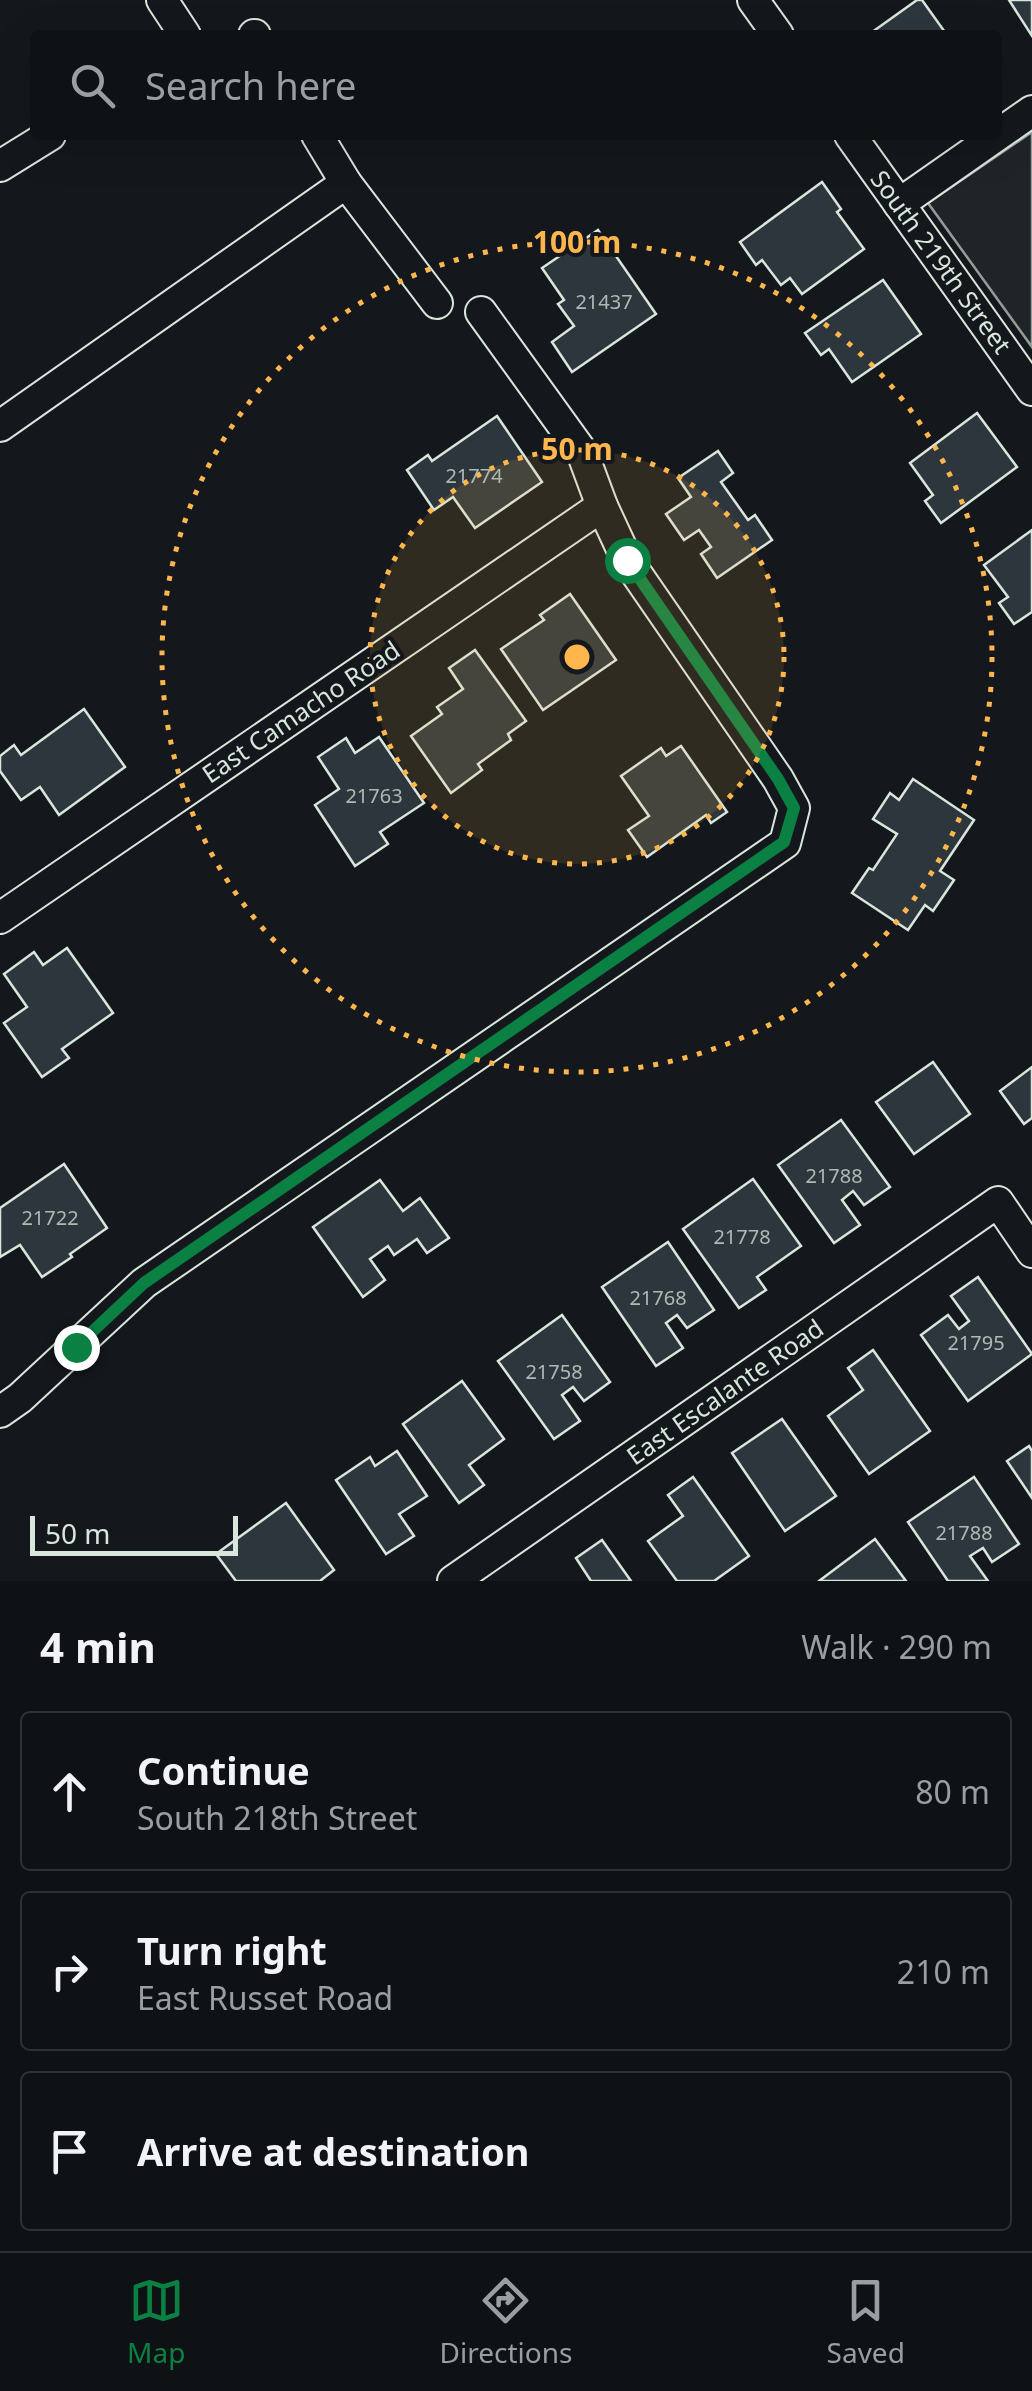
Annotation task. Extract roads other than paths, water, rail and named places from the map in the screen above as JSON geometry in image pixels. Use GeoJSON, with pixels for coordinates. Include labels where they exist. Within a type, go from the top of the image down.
{"type":"FeatureCollection","features":[{"type":"Feature","properties":{"kind":"street"},"geometry":{"type":"LineString","coordinates":[[162,0],[182,30]]}},
{"type":"Feature","properties":{"kind":"street"},"geometry":{"type":"LineString","coordinates":[[753,0],[774,30]]}},
{"type":"Feature","properties":{"kind":"street"},"geometry":{"type":"LineString","coordinates":[[1002,132],[1032,111]]}},
{"type":"Feature","properties":{"kind":"street"},"geometry":{"type":"LineString","coordinates":[[0,166],[42,140]]}},
{"type":"Feature","properties":{"kind":"street"},"geometry":{"type":"LineString","coordinates":[[320,140],[346,183],[436,303]]}},
{"type":"Feature","properties":{"kind":"street","name":"South 219th Street"},"geometry":{"type":"LineString","coordinates":[[854,140],[1032,390]]}},
{"type":"Feature","properties":{"kind":"street"},"geometry":{"type":"LineString","coordinates":[[899,204],[991,140]]}},
{"type":"Feature","properties":{"kind":"street"},"geometry":{"type":"LineString","coordinates":[[0,426],[346,183]]}},
{"type":"Feature","properties":{"kind":"street"},"geometry":{"type":"LineString","coordinates":[[0,1412],[144,1283],[784,842],[794,808],[778,779],[627,560],[582,452],[481,312]]}},
{"type":"Feature","properties":{"kind":"street","name":"East Camacho Road"},"geometry":{"type":"LineString","coordinates":[[0,918],[602,506]]}},
{"type":"Feature","properties":{"kind":"street","name":"East Escalante Road"},"geometry":{"type":"LineString","coordinates":[[453,1581],[998,1202],[1032,1252]]}}]}
